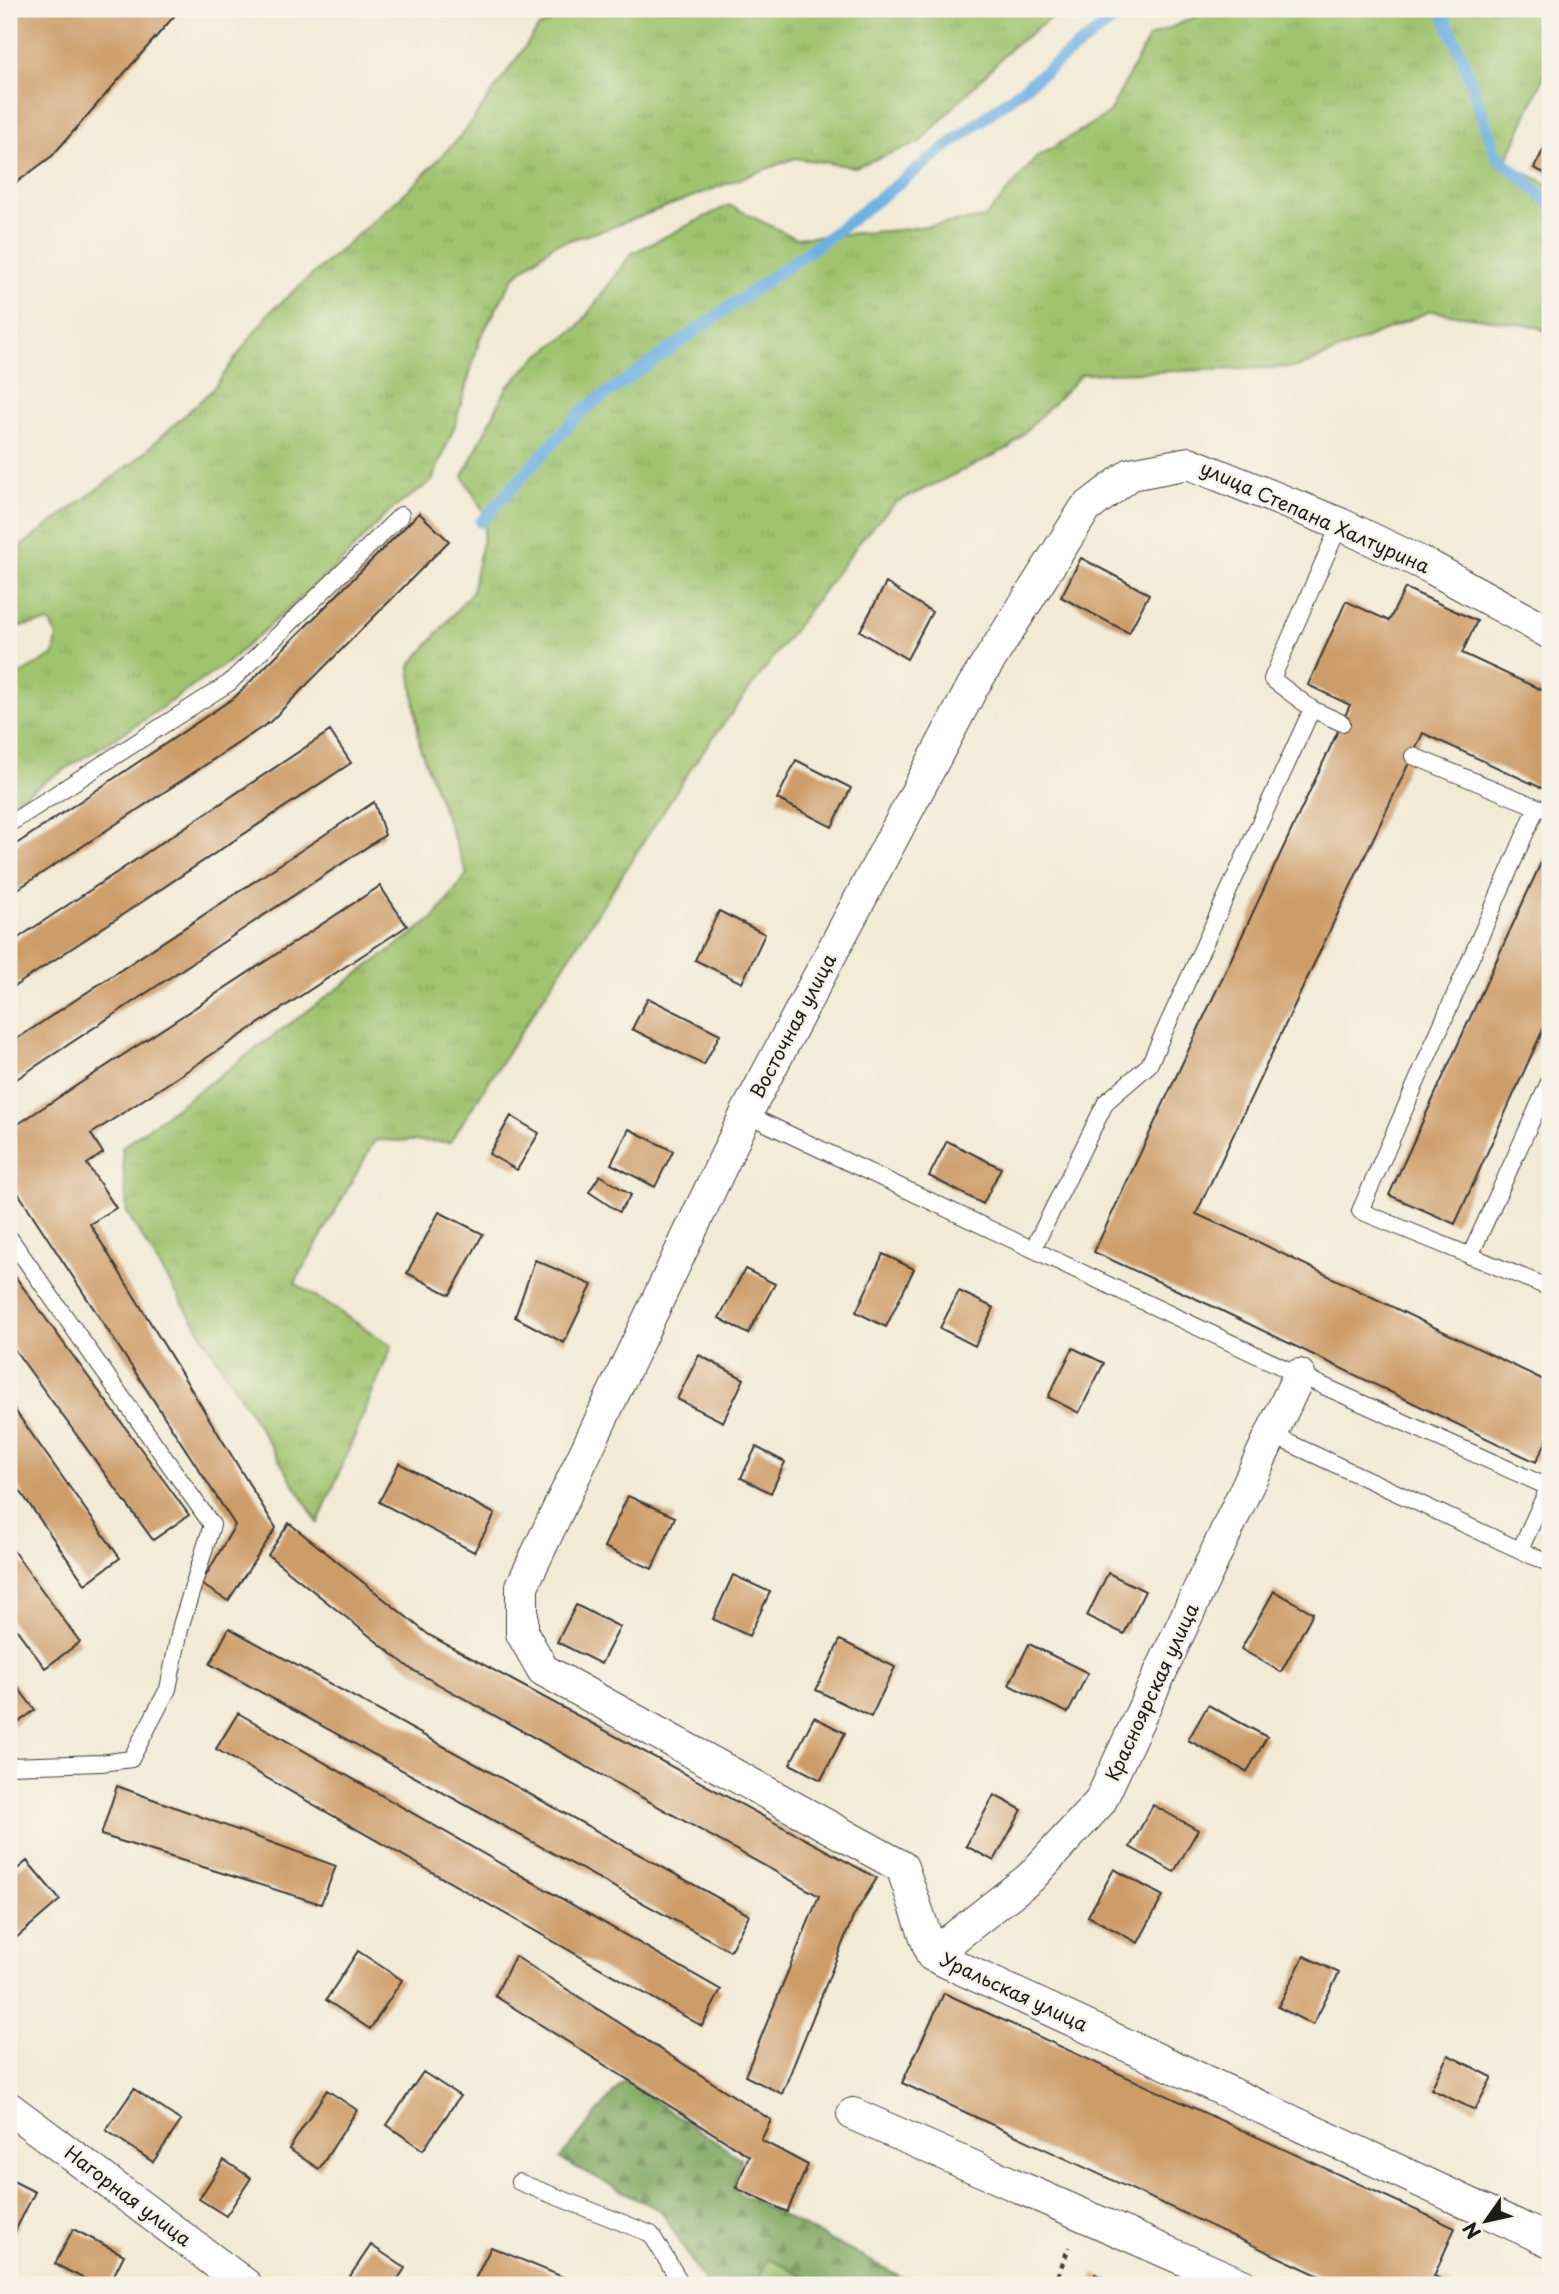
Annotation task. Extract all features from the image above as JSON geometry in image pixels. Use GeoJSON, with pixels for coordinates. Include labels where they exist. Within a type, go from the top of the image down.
{"type":"FeatureCollection","features":[{"type":"Feature","properties":{"kind":"street","name":"улица Степана Халтурина"},"geometry":{"type":"LineString","coordinates":[[1189,463],[1340,524],[1432,568],[1550,632]]}},
{"type":"Feature","properties":{"kind":"street","name":"Восточная улица"},"geometry":{"type":"LineString","coordinates":[[543,1670],[522,1633],[522,1586],[746,1114],[973,686],[1084,509],[1131,474],[1189,463]]}},
{"type":"Feature","properties":{"kind":"street","name":"Красноярская улица"},"geometry":{"type":"LineString","coordinates":[[932,1955],[1030,1878],[1100,1802],[1299,1375]]}},
{"type":"Feature","properties":{"kind":"street","name":"Уральская улица"},"geometry":{"type":"LineString","coordinates":[[543,1670],[902,1867],[932,1955],[1550,2241]]}},
{"type":"Feature","properties":{"kind":"street","name":"Нагорная улица"},"geometry":{"type":"LineString","coordinates":[[9,2108],[246,2285]]}},
{"type":"Feature","properties":{"kind":"street"},"geometry":{"type":"LineString","coordinates":[[853,2114],[1242,2285]]}},
{"type":"Feature","properties":{"kind":"lane"},"geometry":{"type":"LineString","coordinates":[[9,824],[229,683],[401,515]]}},
{"type":"Feature","properties":{"kind":"lane"},"geometry":{"type":"LineString","coordinates":[[1340,524],[1272,679],[1312,709],[1342,723]]}},
{"type":"Feature","properties":{"kind":"lane"},"geometry":{"type":"LineString","coordinates":[[1033,1249],[1106,1102],[1149,1065],[1312,709]]}},
{"type":"Feature","properties":{"kind":"lane"},"geometry":{"type":"LineString","coordinates":[[1413,756],[1544,808],[1360,1211],[1470,1256],[1549,1284]]}},
{"type":"Feature","properties":{"kind":"lane"},"geometry":{"type":"LineString","coordinates":[[1470,1256],[1550,1080]]}},
{"type":"Feature","properties":{"kind":"lane"},"geometry":{"type":"LineString","coordinates":[[746,1114],[1299,1375],[1549,1486],[1520,1550]]}},
{"type":"Feature","properties":{"kind":"lane"},"geometry":{"type":"LineString","coordinates":[[9,1237],[212,1525],[181,1625],[167,1689],[131,1759],[101,1763],[9,1766]]}},
{"type":"Feature","properties":{"kind":"lane"},"geometry":{"type":"LineString","coordinates":[[1272,1435],[1550,1564]]}},
{"type":"Feature","properties":{"kind":"lane"},"geometry":{"type":"LineString","coordinates":[[519,2182],[651,2234],[682,2285]]}},
{"type":"Feature","properties":{"kind":"green space"},"geometry":{"type":"Polygon","coordinates":[[[580,9],[1063,9],[1011,48],[919,143],[855,167],[795,158],[607,229],[553,245],[514,277],[480,338],[455,425],[432,481],[387,513],[339,564],[227,663],[141,722],[9,804],[9,680],[54,655],[57,636],[49,622],[9,628],[9,555],[136,460],[212,390],[268,314],[417,182],[465,131],[539,27],[580,9]]]}},
{"type":"Feature","properties":{"kind":"green space"},"geometry":{"type":"Polygon","coordinates":[[[1213,9],[1301,12],[1311,9],[1550,9],[1550,62],[1506,163],[1550,185],[1550,333],[1537,327],[1430,311],[1300,367],[1082,374],[1009,448],[895,503],[865,535],[695,762],[450,1142],[375,1140],[295,1283],[392,1346],[318,1523],[127,1213],[122,1147],[434,918],[467,874],[420,747],[410,666],[472,592],[487,518],[463,476],[507,387],[536,358],[578,327],[632,253],[729,205],[795,238],[898,230],[985,218],[1037,157],[1109,113],[1149,37],[1213,9]]]}},
{"type":"Feature","properties":{"kind":"green space"},"geometry":{"type":"Polygon","coordinates":[[[624,2080],[741,2159],[733,2190],[917,2285],[706,2285],[661,2211],[560,2159],[624,2080]]]}},
{"type":"Feature","properties":{"kind":"green space"},"geometry":{"type":"Polygon","coordinates":[[[768,2258],[822,2285],[757,2285],[768,2258]]]}},
{"type":"Feature","properties":{"kind":"building"},"geometry":{"type":"Polygon","coordinates":[[[9,9],[170,9],[176,14],[52,156],[9,188],[9,9]]]}},
{"type":"Feature","properties":{"kind":"building"},"geometry":{"type":"Polygon","coordinates":[[[1550,137],[1550,176],[1534,168],[1550,137]]]}},
{"type":"Feature","properties":{"kind":"building"},"geometry":{"type":"Polygon","coordinates":[[[419,513],[449,541],[270,722],[9,895],[9,849],[235,697],[419,513]]]}},
{"type":"Feature","properties":{"kind":"building"},"geometry":{"type":"Polygon","coordinates":[[[1081,558],[1149,594],[1129,633],[1061,597],[1081,558]]]}},
{"type":"Feature","properties":{"kind":"building"},"geometry":{"type":"Polygon","coordinates":[[[886,583],[932,612],[907,659],[860,631],[886,583]]]}},
{"type":"Feature","properties":{"kind":"building"},"geometry":{"type":"Polygon","coordinates":[[[1405,588],[1477,621],[1462,653],[1550,694],[1550,792],[1423,733],[1196,1214],[1550,1383],[1550,1434],[1536,1462],[1094,1252],[1350,705],[1308,685],[1346,601],[1389,621],[1405,588]]]}},
{"type":"Feature","properties":{"kind":"building"},"geometry":{"type":"Polygon","coordinates":[[[330,731],[351,763],[9,990],[9,944],[330,731]]]}},
{"type":"Feature","properties":{"kind":"building"},"geometry":{"type":"Polygon","coordinates":[[[796,760],[851,788],[832,827],[777,799],[796,760]]]}},
{"type":"Feature","properties":{"kind":"building"},"geometry":{"type":"Polygon","coordinates":[[[374,802],[385,835],[9,1084],[9,1044],[374,802]]]}},
{"type":"Feature","properties":{"kind":"building"},"geometry":{"type":"Polygon","coordinates":[[[1550,843],[1550,1014],[1455,1224],[1389,1195],[1550,843]]]}},
{"type":"Feature","properties":{"kind":"building"},"geometry":{"type":"Polygon","coordinates":[[[380,886],[407,926],[91,1134],[103,1153],[87,1164],[116,1208],[90,1224],[276,1528],[228,1601],[201,1584],[235,1525],[9,1179],[9,1130],[380,886]]]}},
{"type":"Feature","properties":{"kind":"building"},"geometry":{"type":"Polygon","coordinates":[[[719,911],[765,934],[742,983],[695,960],[719,911]]]}},
{"type":"Feature","properties":{"kind":"building"},"geometry":{"type":"Polygon","coordinates":[[[648,998],[720,1034],[704,1065],[632,1029],[648,998]]]}},
{"type":"Feature","properties":{"kind":"building"},"geometry":{"type":"Polygon","coordinates":[[[511,1116],[539,1133],[517,1170],[489,1154],[511,1116]]]}},
{"type":"Feature","properties":{"kind":"building"},"geometry":{"type":"Polygon","coordinates":[[[629,1129],[673,1151],[655,1187],[611,1164],[629,1129]]]}},
{"type":"Feature","properties":{"kind":"building"},"geometry":{"type":"Polygon","coordinates":[[[947,1141],[1001,1168],[983,1204],[929,1176],[947,1141]]]}},
{"type":"Feature","properties":{"kind":"building"},"geometry":{"type":"Polygon","coordinates":[[[600,1175],[631,1195],[619,1212],[589,1192],[600,1175]]]}},
{"type":"Feature","properties":{"kind":"building"},"geometry":{"type":"Polygon","coordinates":[[[439,1212],[483,1234],[450,1295],[407,1273],[439,1212]]]}},
{"type":"Feature","properties":{"kind":"building"},"geometry":{"type":"Polygon","coordinates":[[[883,1254],[914,1269],[886,1327],[856,1312],[883,1254]]]}},
{"type":"Feature","properties":{"kind":"building"},"geometry":{"type":"Polygon","coordinates":[[[535,1260],[592,1285],[564,1343],[515,1317],[535,1260]]]}},
{"type":"Feature","properties":{"kind":"building"},"geometry":{"type":"Polygon","coordinates":[[[9,1268],[189,1515],[153,1540],[9,1342],[9,1268]]]}},
{"type":"Feature","properties":{"kind":"building"},"geometry":{"type":"Polygon","coordinates":[[[745,1269],[775,1284],[748,1334],[719,1318],[745,1269]]]}},
{"type":"Feature","properties":{"kind":"building"},"geometry":{"type":"Polygon","coordinates":[[[959,1291],[994,1308],[975,1346],[940,1328],[959,1291]]]}},
{"type":"Feature","properties":{"kind":"building"},"geometry":{"type":"Polygon","coordinates":[[[1073,1348],[1104,1363],[1079,1413],[1048,1397],[1073,1348]]]}},
{"type":"Feature","properties":{"kind":"building"},"geometry":{"type":"Polygon","coordinates":[[[699,1355],[744,1379],[723,1422],[677,1399],[699,1355]]]}},
{"type":"Feature","properties":{"kind":"building"},"geometry":{"type":"Polygon","coordinates":[[[9,1402],[120,1558],[85,1584],[9,1475],[9,1402]]]}},
{"type":"Feature","properties":{"kind":"building"},"geometry":{"type":"Polygon","coordinates":[[[756,1447],[785,1462],[771,1493],[741,1478],[756,1447]]]}},
{"type":"Feature","properties":{"kind":"building"},"geometry":{"type":"Polygon","coordinates":[[[399,1463],[495,1514],[474,1552],[379,1502],[399,1463]]]}},
{"type":"Feature","properties":{"kind":"building"},"geometry":{"type":"Polygon","coordinates":[[[628,1496],[675,1517],[652,1569],[604,1547],[628,1496]]]}},
{"type":"Feature","properties":{"kind":"building"},"geometry":{"type":"Polygon","coordinates":[[[289,1523],[429,1635],[877,1878],[854,1915],[782,2094],[745,2076],[819,1896],[411,1669],[268,1555],[289,1523]]]}},
{"type":"Feature","properties":{"kind":"building"},"geometry":{"type":"Polygon","coordinates":[[[9,1545],[80,1642],[45,1668],[9,1619],[9,1545]]]}},
{"type":"Feature","properties":{"kind":"building"},"geometry":{"type":"Polygon","coordinates":[[[1108,1573],[1145,1591],[1124,1634],[1087,1616],[1108,1573]]]}},
{"type":"Feature","properties":{"kind":"building"},"geometry":{"type":"Polygon","coordinates":[[[733,1575],[770,1592],[749,1636],[713,1619],[733,1575]]]}},
{"type":"Feature","properties":{"kind":"building"},"geometry":{"type":"Polygon","coordinates":[[[1274,1591],[1313,1613],[1281,1672],[1241,1649],[1274,1591]]]}},
{"type":"Feature","properties":{"kind":"building"},"geometry":{"type":"Polygon","coordinates":[[[576,1605],[620,1627],[601,1664],[557,1642],[576,1605]]]}},
{"type":"Feature","properties":{"kind":"building"},"geometry":{"type":"Polygon","coordinates":[[[229,1628],[749,1915],[730,1951],[210,1664],[229,1628]]]}},
{"type":"Feature","properties":{"kind":"building"},"geometry":{"type":"Polygon","coordinates":[[[840,1640],[895,1667],[871,1717],[816,1690],[840,1640]]]}},
{"type":"Feature","properties":{"kind":"building"},"geometry":{"type":"Polygon","coordinates":[[[1029,1644],[1088,1673],[1068,1713],[1009,1685],[1029,1644]]]}},
{"type":"Feature","properties":{"kind":"building"},"geometry":{"type":"Polygon","coordinates":[[[9,1676],[35,1710],[9,1729],[9,1676]]]}},
{"type":"Feature","properties":{"kind":"building"},"geometry":{"type":"Polygon","coordinates":[[[1208,1705],[1267,1737],[1247,1772],[1188,1740],[1208,1705]]]}},
{"type":"Feature","properties":{"kind":"building"},"geometry":{"type":"Polygon","coordinates":[[[238,1713],[721,1990],[702,2026],[216,1749],[238,1713]]]}},
{"type":"Feature","properties":{"kind":"building"},"geometry":{"type":"Polygon","coordinates":[[[814,1717],[845,1733],[821,1780],[790,1764],[814,1717]]]}},
{"type":"Feature","properties":{"kind":"building"},"geometry":{"type":"Polygon","coordinates":[[[117,1786],[336,1866],[321,1904],[101,1835],[117,1786]]]}},
{"type":"Feature","properties":{"kind":"building"},"geometry":{"type":"Polygon","coordinates":[[[994,1795],[1022,1810],[994,1861],[966,1846],[994,1795]]]}},
{"type":"Feature","properties":{"kind":"building"},"geometry":{"type":"Polygon","coordinates":[[[1153,1805],[1198,1830],[1174,1872],[1130,1847],[1153,1805]]]}},
{"type":"Feature","properties":{"kind":"building"},"geometry":{"type":"Polygon","coordinates":[[[27,1861],[60,1900],[9,1944],[9,1876],[27,1861]]]}},
{"type":"Feature","properties":{"kind":"building"},"geometry":{"type":"Polygon","coordinates":[[[1114,1869],[1163,1896],[1138,1943],[1088,1916],[1114,1869]]]}},
{"type":"Feature","properties":{"kind":"building"},"geometry":{"type":"Polygon","coordinates":[[[358,1951],[402,1980],[370,2029],[326,2000],[358,1951]]]}},
{"type":"Feature","properties":{"kind":"building"},"geometry":{"type":"Polygon","coordinates":[[[515,1956],[771,2120],[761,2140],[808,2165],[787,2212],[736,2188],[749,2156],[495,1996],[515,1956]]]}},
{"type":"Feature","properties":{"kind":"building"},"geometry":{"type":"Polygon","coordinates":[[[1304,1956],[1339,1973],[1313,2025],[1278,2007],[1304,1956]]]}},
{"type":"Feature","properties":{"kind":"building"},"geometry":{"type":"Polygon","coordinates":[[[944,1993],[1455,2228],[1434,2276],[1454,2285],[1339,2285],[902,2083],[944,1993]]]}},
{"type":"Feature","properties":{"kind":"building"},"geometry":{"type":"Polygon","coordinates":[[[1448,2055],[1492,2077],[1475,2110],[1431,2089],[1448,2055]]]}},
{"type":"Feature","properties":{"kind":"building"},"geometry":{"type":"Polygon","coordinates":[[[423,2072],[460,2096],[423,2150],[387,2125],[423,2072]]]}},
{"type":"Feature","properties":{"kind":"building"},"geometry":{"type":"Polygon","coordinates":[[[134,2089],[181,2121],[153,2162],[106,2130],[134,2089]]]}},
{"type":"Feature","properties":{"kind":"building"},"geometry":{"type":"Polygon","coordinates":[[[327,2090],[357,2110],[319,2169],[289,2149],[327,2090]]]}},
{"type":"Feature","properties":{"kind":"building"},"geometry":{"type":"Polygon","coordinates":[[[224,2160],[251,2178],[226,2216],[199,2199],[224,2160]]]}},
{"type":"Feature","properties":{"kind":"building"},"geometry":{"type":"Polygon","coordinates":[[[9,2179],[35,2192],[9,2243],[9,2179]]]}},
{"type":"Feature","properties":{"kind":"building"},"geometry":{"type":"Polygon","coordinates":[[[73,2229],[124,2255],[109,2285],[96,2285],[55,2264],[73,2229]]]}},
{"type":"Feature","properties":{"kind":"building"},"geometry":{"type":"Polygon","coordinates":[[[371,2245],[405,2268],[394,2285],[344,2285],[371,2245]]]}},
{"type":"Feature","properties":{"kind":"building"},"geometry":{"type":"Polygon","coordinates":[[[491,2247],[582,2285],[472,2285],[491,2247]]]}},
{"type":"Feature","properties":{"kind":"building"},"geometry":{"type":"Polygon","coordinates":[[[1095,2274],[1118,2285],[1089,2285],[1095,2274]]]}},
{"type":"Feature","properties":{"kind":"waterway"},"geometry":{"type":"LineString","coordinates":[[481,522],[582,411],[822,242],[1127,9]]}},
{"type":"Feature","properties":{"kind":"waterway"},"geometry":{"type":"LineString","coordinates":[[1441,9],[1461,54],[1496,155],[1550,203]]}}]}
